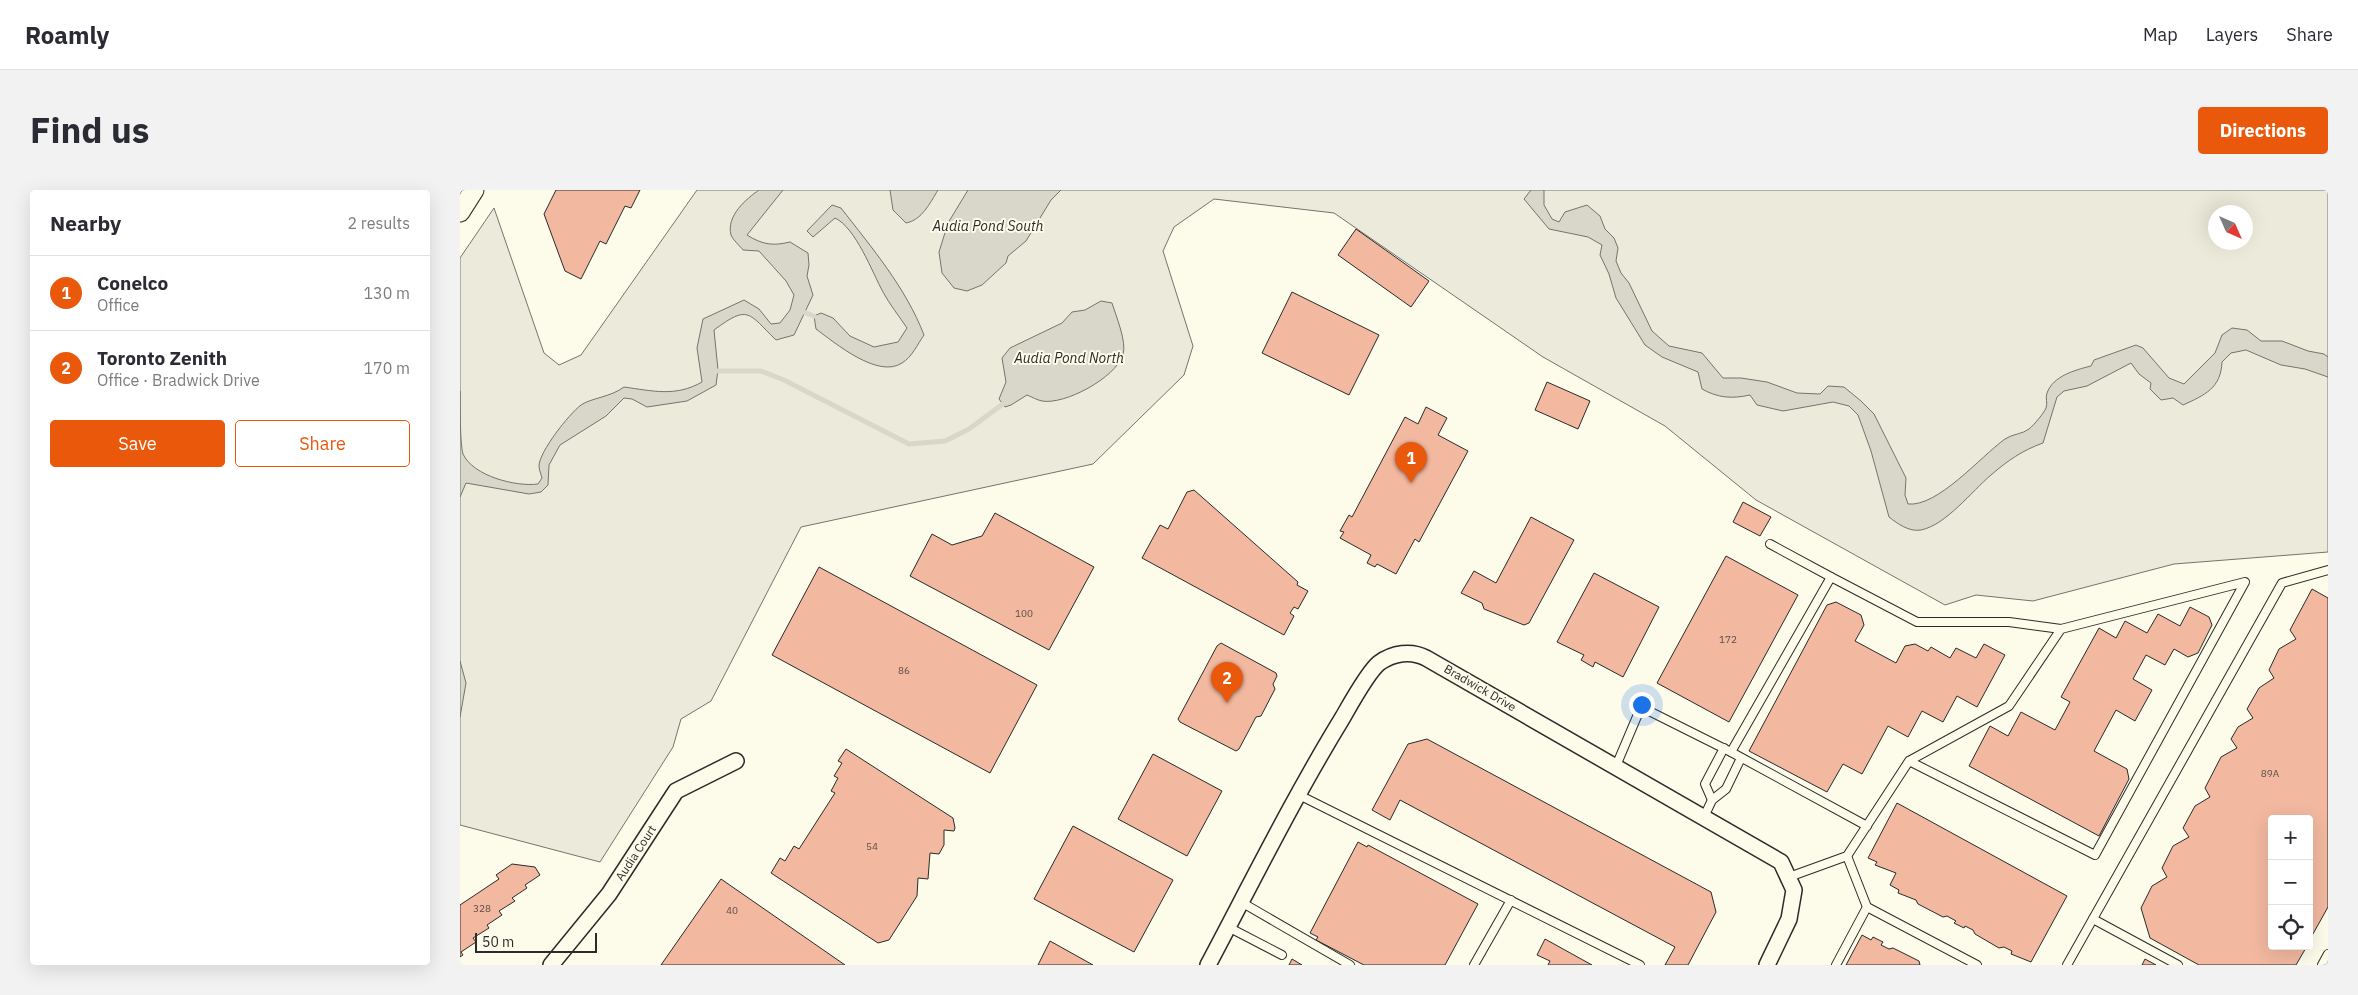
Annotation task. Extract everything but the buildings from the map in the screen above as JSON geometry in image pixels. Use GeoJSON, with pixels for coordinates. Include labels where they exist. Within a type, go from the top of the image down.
{"type":"FeatureCollection","features":[{"type":"Feature","properties":{"kind":"street"},"geometry":{"type":"LineString","coordinates":[[460,212],[474,190]]}},
{"type":"Feature","properties":{"kind":"street","name":"Bradwick Drive"},"geometry":{"type":"LineString","coordinates":[[1208,965],[1330,737],[1379,663],[1404,652],[1420,654],[1704,817],[1781,862],[1790,877]]}},
{"type":"Feature","properties":{"kind":"street","name":"Audia Court"},"geometry":{"type":"LineString","coordinates":[[551,965],[609,894],[676,791],[736,761]]}},
{"type":"Feature","properties":{"kind":"street"},"geometry":{"type":"LineString","coordinates":[[1767,965],[1789,919],[1794,890],[1790,877]]}},
{"type":"Feature","properties":{"kind":"lane"},"geometry":{"type":"LineString","coordinates":[[1770,544],[1917,622],[2009,622],[2061,629],[2245,582],[2095,855],[1909,761]]}},
{"type":"Feature","properties":{"kind":"lane"},"geometry":{"type":"LineString","coordinates":[[2067,965],[2282,583],[2328,570]]}},
{"type":"Feature","properties":{"kind":"lane"},"geometry":{"type":"LineString","coordinates":[[1712,800],[1705,784],[1831,577]]}},
{"type":"Feature","properties":{"kind":"lane"},"geometry":{"type":"LineString","coordinates":[[1790,877],[1847,856],[1909,761],[2009,706],[2061,629]]}},
{"type":"Feature","properties":{"kind":"lane"},"geometry":{"type":"LineString","coordinates":[[1616,766],[1641,707],[1727,750],[1867,826]]}},
{"type":"Feature","properties":{"kind":"lane"},"geometry":{"type":"LineString","coordinates":[[1704,817],[1712,800],[1726,789],[1741,758]]}},
{"type":"Feature","properties":{"kind":"lane"},"geometry":{"type":"LineString","coordinates":[[1299,795],[1640,965]]}},
{"type":"Feature","properties":{"kind":"lane"},"geometry":{"type":"LineString","coordinates":[[1847,856],[1867,906],[1977,965]]}},
{"type":"Feature","properties":{"kind":"lane"},"geometry":{"type":"LineString","coordinates":[[1474,965],[1511,900]]}},
{"type":"Feature","properties":{"kind":"lane"},"geometry":{"type":"LineString","coordinates":[[1241,902],[1350,965]]}},
{"type":"Feature","properties":{"kind":"lane"},"geometry":{"type":"LineString","coordinates":[[1836,965],[1867,906]]}},
{"type":"Feature","properties":{"kind":"lane"},"geometry":{"type":"LineString","coordinates":[[2093,919],[2178,965]]}},
{"type":"Feature","properties":{"kind":"lane"},"geometry":{"type":"LineString","coordinates":[[1228,927],[1282,955]]}},
{"type":"Feature","properties":{"kind":"lane"},"geometry":{"type":"LineString","coordinates":[[2322,965],[2328,954]]}},
{"type":"Feature","properties":{"kind":"shaded area"},"geometry":{"type":"Polygon","coordinates":[[[697,190],[2325,190],[2328,191],[2328,552],[2174,564],[2033,601],[1976,595],[1945,605],[1756,500],[1665,426],[1543,357],[1334,213],[1214,199],[1174,227],[1163,251],[1193,346],[1184,375],[1093,464],[801,527],[711,701],[681,719],[673,747],[600,862],[460,825],[460,258],[494,208],[544,353],[559,365],[581,355],[697,190]]]}},
{"type":"Feature","properties":{"kind":"water"},"geometry":{"type":"Polygon","coordinates":[[[759,190],[783,190],[747,235],[768,244],[790,242],[808,253],[809,265],[807,276],[813,295],[794,335],[776,340],[748,315],[735,317],[714,330],[718,370],[716,385],[687,401],[647,407],[632,399],[624,398],[606,416],[560,445],[549,465],[548,485],[541,492],[529,494],[466,483],[460,497],[460,424],[463,454],[468,462],[485,474],[507,482],[538,484],[542,478],[539,466],[544,452],[562,425],[581,405],[624,387],[664,392],[683,390],[702,382],[697,348],[703,319],[744,300],[759,309],[771,324],[780,323],[790,310],[794,295],[786,281],[759,251],[743,250],[731,235],[731,221],[738,209],[759,190]]]}},
{"type":"Feature","properties":{"kind":"water","name":"Audia Pond South"},"geometry":{"type":"Polygon","coordinates":[[[890,190],[938,190],[921,215],[906,223],[893,210],[890,190]]]}},
{"type":"Feature","properties":{"kind":"water","name":"Audia Pond South"},"geometry":{"type":"Polygon","coordinates":[[[968,190],[1061,190],[1051,200],[1026,241],[1008,256],[1006,263],[982,285],[967,291],[954,288],[942,273],[939,252],[948,223],[968,190]]]}},
{"type":"Feature","properties":{"kind":"water"},"geometry":{"type":"Polygon","coordinates":[[[1531,190],[1544,190],[1544,205],[1552,219],[1559,222],[1565,212],[1587,205],[1600,216],[1605,229],[1614,238],[1618,248],[1616,261],[1621,273],[1629,283],[1652,331],[1669,346],[1702,353],[1723,378],[1741,378],[1767,382],[1797,393],[1820,394],[1828,386],[1844,387],[1861,401],[1874,414],[1906,478],[1905,495],[1908,504],[1920,503],[1932,498],[1958,479],[2005,439],[2029,429],[2045,410],[2047,406],[2047,393],[2059,378],[2091,366],[2094,360],[2136,345],[2143,348],[2169,378],[2184,384],[2215,353],[2222,335],[2232,328],[2247,330],[2261,341],[2282,341],[2308,351],[2324,354],[2328,357],[2328,377],[2305,369],[2281,365],[2246,350],[2231,353],[2222,362],[2219,378],[2210,390],[2183,405],[2173,398],[2161,400],[2150,389],[2151,383],[2139,374],[2131,363],[2087,386],[2064,391],[2057,397],[2043,443],[2003,465],[1940,522],[1921,530],[1912,530],[1900,525],[1889,517],[1871,451],[1858,415],[1849,406],[1833,402],[1783,411],[1757,405],[1750,395],[1725,397],[1702,389],[1698,372],[1662,357],[1645,345],[1616,298],[1609,274],[1600,255],[1602,245],[1588,237],[1549,229],[1524,199],[1531,190]]]}},
{"type":"Feature","properties":{"kind":"water"},"geometry":{"type":"Polygon","coordinates":[[[832,205],[841,208],[876,253],[898,285],[917,318],[924,335],[912,354],[902,363],[892,367],[869,363],[845,350],[816,329],[814,316],[821,313],[833,318],[850,336],[874,347],[898,342],[907,328],[886,297],[857,241],[843,223],[835,218],[813,237],[807,231],[832,205]]]}},
{"type":"Feature","properties":{"kind":"water","name":"Audia Pond North"},"geometry":{"type":"Polygon","coordinates":[[[1101,301],[1112,303],[1124,343],[1123,355],[1118,364],[1100,381],[1063,399],[1040,401],[1027,395],[1005,407],[999,399],[1006,382],[1002,358],[1010,348],[1062,323],[1072,312],[1085,310],[1101,301]]]}},
{"type":"Feature","properties":{"kind":"water"},"geometry":{"type":"Polygon","coordinates":[[[460,661],[466,683],[460,717],[460,661]]]}},
{"type":"Feature","properties":{"kind":"waterway"},"geometry":{"type":"LineString","coordinates":[[801,311],[814,316]]}},
{"type":"Feature","properties":{"kind":"waterway"},"geometry":{"type":"LineString","coordinates":[[712,371],[761,371],[784,380],[909,444],[945,441],[969,429],[1003,404]]}},
{"type":"Feature","properties":{"kind":"place","name":"Conelco"},"geometry":{"type":"Point","coordinates":[1411,483]}},
{"type":"Feature","properties":{"kind":"place","name":"Toronto Zenith"},"geometry":{"type":"Point","coordinates":[1227,703]}}]}
